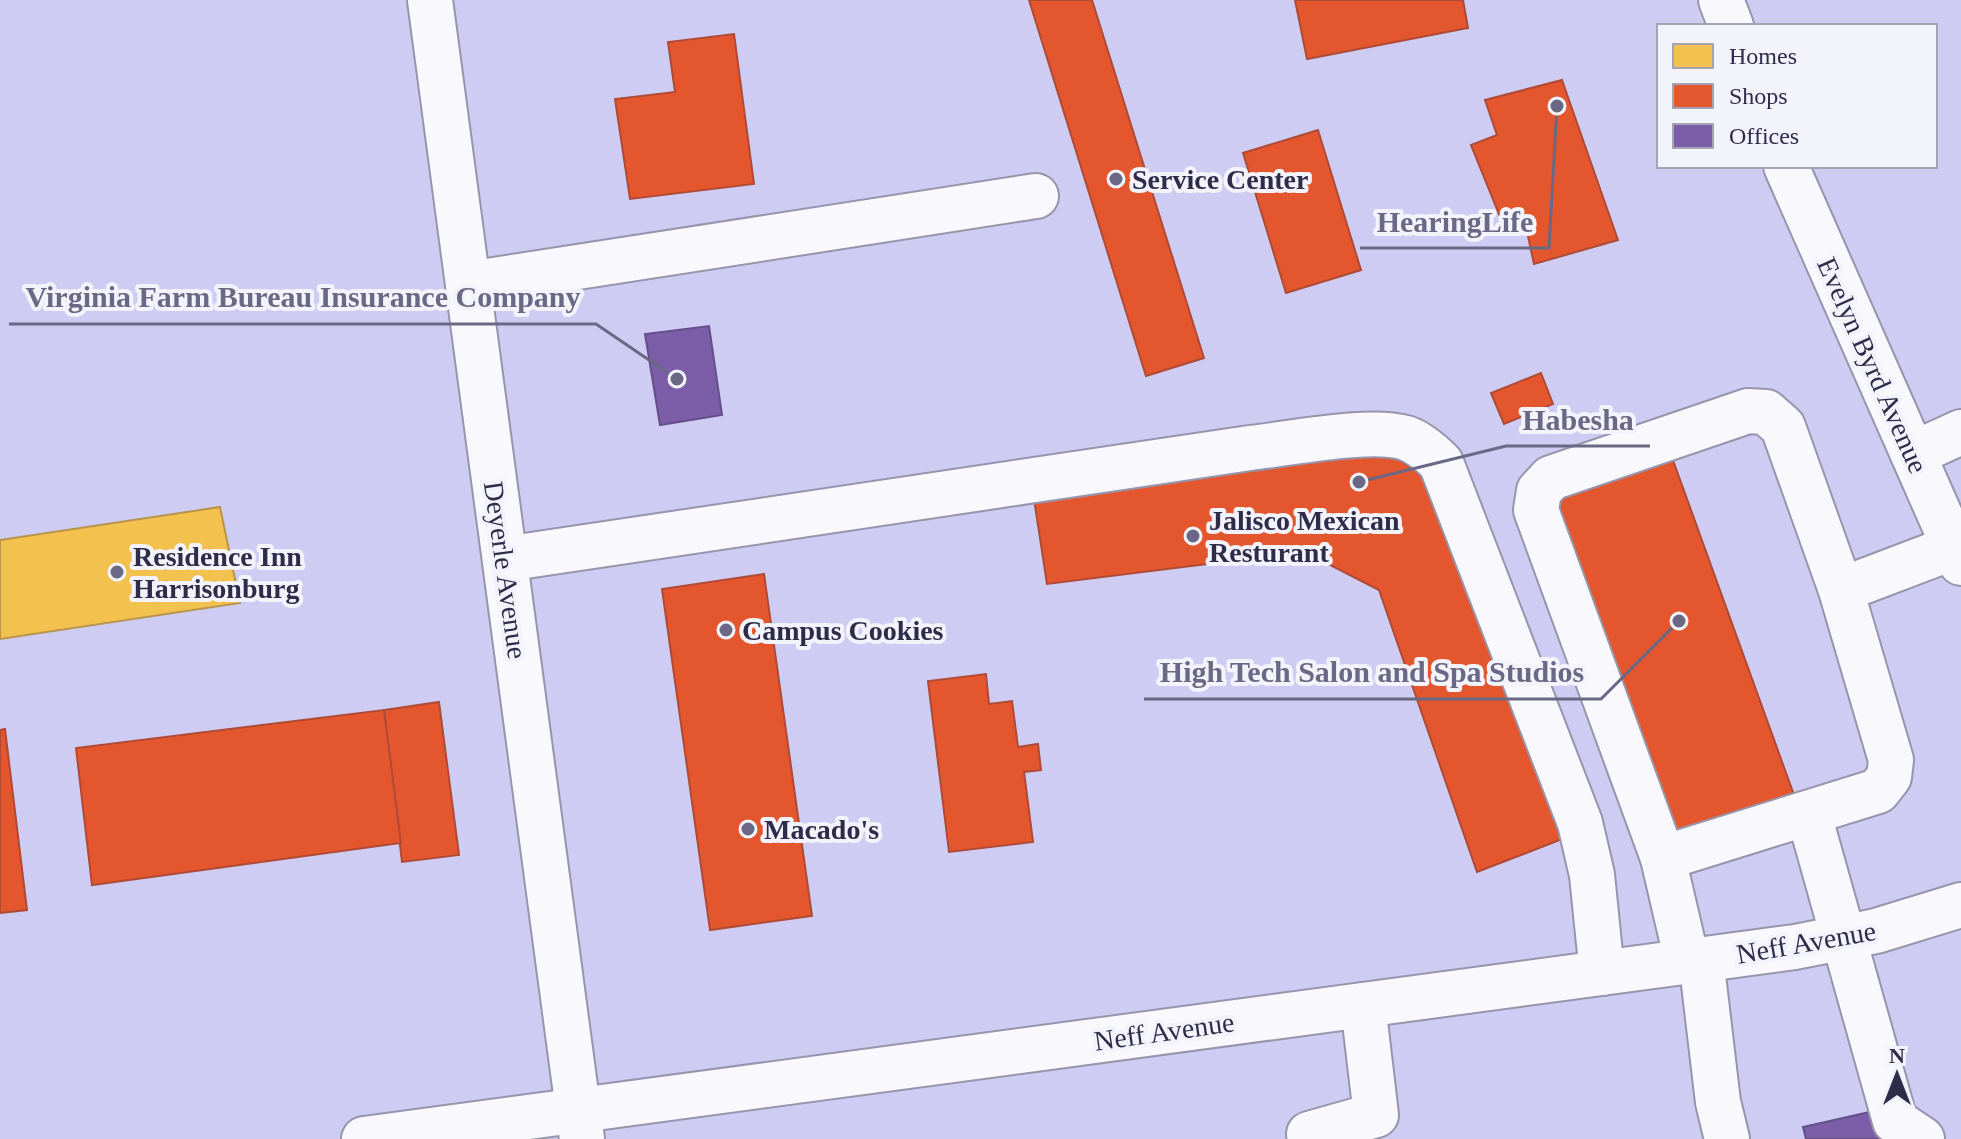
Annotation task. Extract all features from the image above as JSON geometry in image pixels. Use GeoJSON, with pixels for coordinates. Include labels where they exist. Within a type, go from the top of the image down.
{"type":"FeatureCollection","features":[{"type":"Feature","properties":{"kind":"street","name":"Deyerle Avenue"},"geometry":{"type":"LineString","coordinates":[[430,0],[580,1125]]}},
{"type":"Feature","properties":{"kind":"street"},"geometry":{"type":"LineString","coordinates":[[1721,0],[1730,24]]}},
{"type":"Feature","properties":{"kind":"street","name":"Evelyn Byrd Avenue"},"geometry":{"type":"LineString","coordinates":[[1787,168],[1957,555]]}},
{"type":"Feature","properties":{"kind":"street"},"geometry":{"type":"LineString","coordinates":[[468,284],[1036,196]]}},
{"type":"Feature","properties":{"kind":"street"},"geometry":{"type":"LineString","coordinates":[[1663,858],[1878,791],[1889,777],[1891,760],[1841,590],[1783,427],[1766,412],[1748,411],[1551,478],[1539,491],[1536,510],[1663,858],[1694,960],[1727,1139]]}},
{"type":"Feature","properties":{"kind":"street"},"geometry":{"type":"LineString","coordinates":[[1913,454],[1961,432]]}},
{"type":"Feature","properties":{"kind":"street"},"geometry":{"type":"LineString","coordinates":[[505,559],[1250,448],[1371,435],[1405,438],[1430,452],[1441,463],[1561,770],[1580,823],[1592,875],[1602,973]]}},
{"type":"Feature","properties":{"kind":"street"},"geometry":{"type":"LineString","coordinates":[[1841,590],[1957,555]]}},
{"type":"Feature","properties":{"kind":"street"},"geometry":{"type":"LineString","coordinates":[[1809,815],[1895,1121],[1922,1139]]}},
{"type":"Feature","properties":{"kind":"street","name":"Neff Avenue"},"geometry":{"type":"LineString","coordinates":[[364,1139],[580,1125],[1363,1005],[1846,938],[1961,905]]}},
{"type":"Feature","properties":{"kind":"street"},"geometry":{"type":"LineString","coordinates":[[1309,1134],[1378,1127],[1363,1005]]}},
{"type":"Feature","properties":{"kind":"shaded area"},"geometry":{"type":"Polygon","coordinates":[[[0,0],[1961,0],[1961,1139],[0,1139],[0,0]]]}},
{"type":"Feature","properties":{"kind":"building: Homes","name":"Residence Inn Harrisonburg"},"geometry":{"type":"Polygon","coordinates":[[[220,507],[240,603],[0,639],[0,540],[220,507]]]}},
{"type":"Feature","properties":{"kind":"building: Shops","name":"Service Center"},"geometry":{"type":"Polygon","coordinates":[[[1029,0],[1092,0],[1204,358],[1146,376],[1029,0]]]}},
{"type":"Feature","properties":{"kind":"building: Shops"},"geometry":{"type":"Polygon","coordinates":[[[1295,0],[1463,0],[1468,28],[1307,59],[1295,0]]]}},
{"type":"Feature","properties":{"kind":"building: Shops"},"geometry":{"type":"Polygon","coordinates":[[[734,34],[754,184],[630,199],[615,99],[675,92],[668,42],[734,34]]]}},
{"type":"Feature","properties":{"kind":"building: Shops"},"geometry":{"type":"Polygon","coordinates":[[[1562,80],[1618,240],[1534,264],[1526,227],[1505,229],[1471,145],[1497,135],[1485,100],[1562,80]]]}},
{"type":"Feature","properties":{"kind":"building: Shops"},"geometry":{"type":"Polygon","coordinates":[[[1318,130],[1361,270],[1286,293],[1243,153],[1318,130]]]}},
{"type":"Feature","properties":{"kind":"building: Shops"},"geometry":{"type":"Polygon","coordinates":[[[1541,373],[1553,404],[1504,424],[1491,393],[1541,373]]]}},
{"type":"Feature","properties":{"kind":"building: Shops"},"geometry":{"type":"Polygon","coordinates":[[[1384,450],[1424,476],[1565,838],[1477,872],[1379,590],[1305,552],[1047,584],[1034,499],[1384,450]]]}},
{"type":"Feature","properties":{"kind":"building: Shops"},"geometry":{"type":"Polygon","coordinates":[[[1670,452],[1794,795],[1671,839],[1547,496],[1670,452]]]}},
{"type":"Feature","properties":{"kind":"building: Shops"},"geometry":{"type":"Polygon","coordinates":[[[764,574],[812,916],[710,930],[662,589],[764,574]]]}},
{"type":"Feature","properties":{"kind":"building: Shops"},"geometry":{"type":"Polygon","coordinates":[[[986,674],[989,704],[1012,701],[1018,747],[1038,744],[1041,770],[1024,772],[1033,842],[949,852],[928,681],[986,674]]]}},
{"type":"Feature","properties":{"kind":"building: Shops"},"geometry":{"type":"Polygon","coordinates":[[[439,702],[459,855],[402,862],[384,710],[439,702]]]}},
{"type":"Feature","properties":{"kind":"building: Shops"},"geometry":{"type":"Polygon","coordinates":[[[384,710],[401,843],[92,885],[76,748],[384,710]]]}},
{"type":"Feature","properties":{"kind":"building: Shops"},"geometry":{"type":"Polygon","coordinates":[[[5,729],[27,910],[0,913],[0,730],[5,729]]]}},
{"type":"Feature","properties":{"kind":"building: Offices"},"geometry":{"type":"Polygon","coordinates":[[[709,326],[722,415],[660,425],[645,334],[709,326]]]}},
{"type":"Feature","properties":{"kind":"building: Offices"},"geometry":{"type":"Polygon","coordinates":[[[1874,1111],[1880,1139],[1806,1139],[1803,1127],[1874,1111]]]}},
{"type":"Feature","properties":{"kind":"place","name":"HearingLife"},"geometry":{"type":"Point","coordinates":[1557,106]}},
{"type":"Feature","properties":{"kind":"place","name":"Service Center"},"geometry":{"type":"Point","coordinates":[1116,179]}},
{"type":"Feature","properties":{"kind":"place","name":"Virginia Farm Bureau Insurance Company"},"geometry":{"type":"Point","coordinates":[677,379]}},
{"type":"Feature","properties":{"kind":"place","name":"Habesha"},"geometry":{"type":"Point","coordinates":[1359,482]}},
{"type":"Feature","properties":{"kind":"place","name":"Jalisco Mexican Resturant"},"geometry":{"type":"Point","coordinates":[1193,536]}},
{"type":"Feature","properties":{"kind":"place","name":"Residence Inn Harrisonburg"},"geometry":{"type":"Point","coordinates":[117,572]}},
{"type":"Feature","properties":{"kind":"place","name":"High Tech Salon and Spa Studios"},"geometry":{"type":"Point","coordinates":[1679,621]}},
{"type":"Feature","properties":{"kind":"place","name":"Campus Cookies"},"geometry":{"type":"Point","coordinates":[726,630]}},
{"type":"Feature","properties":{"kind":"place","name":"Macado's"},"geometry":{"type":"Point","coordinates":[748,829]}}]}
